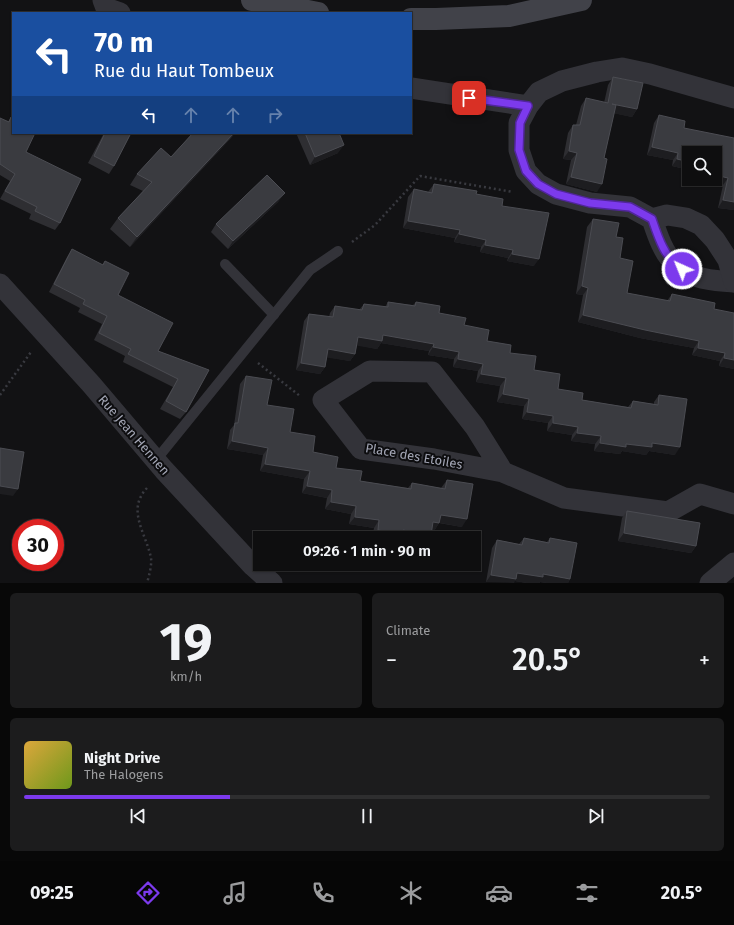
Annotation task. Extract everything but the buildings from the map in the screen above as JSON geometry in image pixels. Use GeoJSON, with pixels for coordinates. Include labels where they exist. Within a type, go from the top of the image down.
{"type":"FeatureCollection","features":[{"type":"Feature","properties":{"kind":"main road"},"geometry":{"type":"LineString","coordinates":[[252,0],[313,12]]}},
{"type":"Feature","properties":{"kind":"main road"},"geometry":{"type":"LineString","coordinates":[[412,19],[509,16],[581,0]]}},
{"type":"Feature","properties":{"kind":"street"},"geometry":{"type":"LineString","coordinates":[[103,0],[106,8],[117,12]]}},
{"type":"Feature","properties":{"kind":"street"},"geometry":{"type":"LineString","coordinates":[[652,219],[666,252],[675,265],[689,274],[711,280],[734,282],[728,260],[715,240],[701,224],[686,218],[667,216],[652,219],[630,207],[590,203],[556,194],[538,184],[526,171],[519,150],[520,123],[528,106],[539,92],[562,81],[597,72],[622,68],[650,74],[734,98]]}},
{"type":"Feature","properties":{"kind":"street"},"geometry":{"type":"LineString","coordinates":[[412,88],[528,106]]}},
{"type":"Feature","properties":{"kind":"street","name":"Rue Jean Hennen"},"geometry":{"type":"LineString","coordinates":[[0,284],[91,384],[160,465],[253,566],[272,583]]}},
{"type":"Feature","properties":{"kind":"street"},"geometry":{"type":"LineString","coordinates":[[323,400],[370,371],[432,372],[475,427],[503,472]]}},
{"type":"Feature","properties":{"kind":"street","name":"Place des Etoiles"},"geometry":{"type":"LineString","coordinates":[[323,400],[360,449],[434,459],[503,472],[564,498],[668,512],[700,494],[734,504]]}},
{"type":"Feature","properties":{"kind":"street"},"geometry":{"type":"LineString","coordinates":[[710,583],[734,562]]}},
{"type":"Feature","properties":{"kind":"lane"},"geometry":{"type":"LineString","coordinates":[[160,465],[244,352],[310,270],[338,251]]}},
{"type":"Feature","properties":{"kind":"lane"},"geometry":{"type":"LineString","coordinates":[[225,264],[274,315]]}},
{"type":"Feature","properties":{"kind":"path"},"geometry":{"type":"LineString","coordinates":[[338,251],[375,225],[420,176],[520,193]]}},
{"type":"Feature","properties":{"kind":"path"},"geometry":{"type":"LineString","coordinates":[[0,395],[31,352]]}},
{"type":"Feature","properties":{"kind":"path"},"geometry":{"type":"LineString","coordinates":[[244,352],[305,400],[323,400]]}},
{"type":"Feature","properties":{"kind":"path"},"geometry":{"type":"LineString","coordinates":[[147,583],[151,560],[136,511],[142,493],[160,465]]}},
{"type":"Feature","properties":{"kind":"route"},"geometry":{"type":"LineString","coordinates":[[469,98],[528,106],[520,123],[519,150],[526,171],[538,184],[556,194],[590,203],[630,207],[652,219],[666,252],[675,265],[682,269]]}}]}
